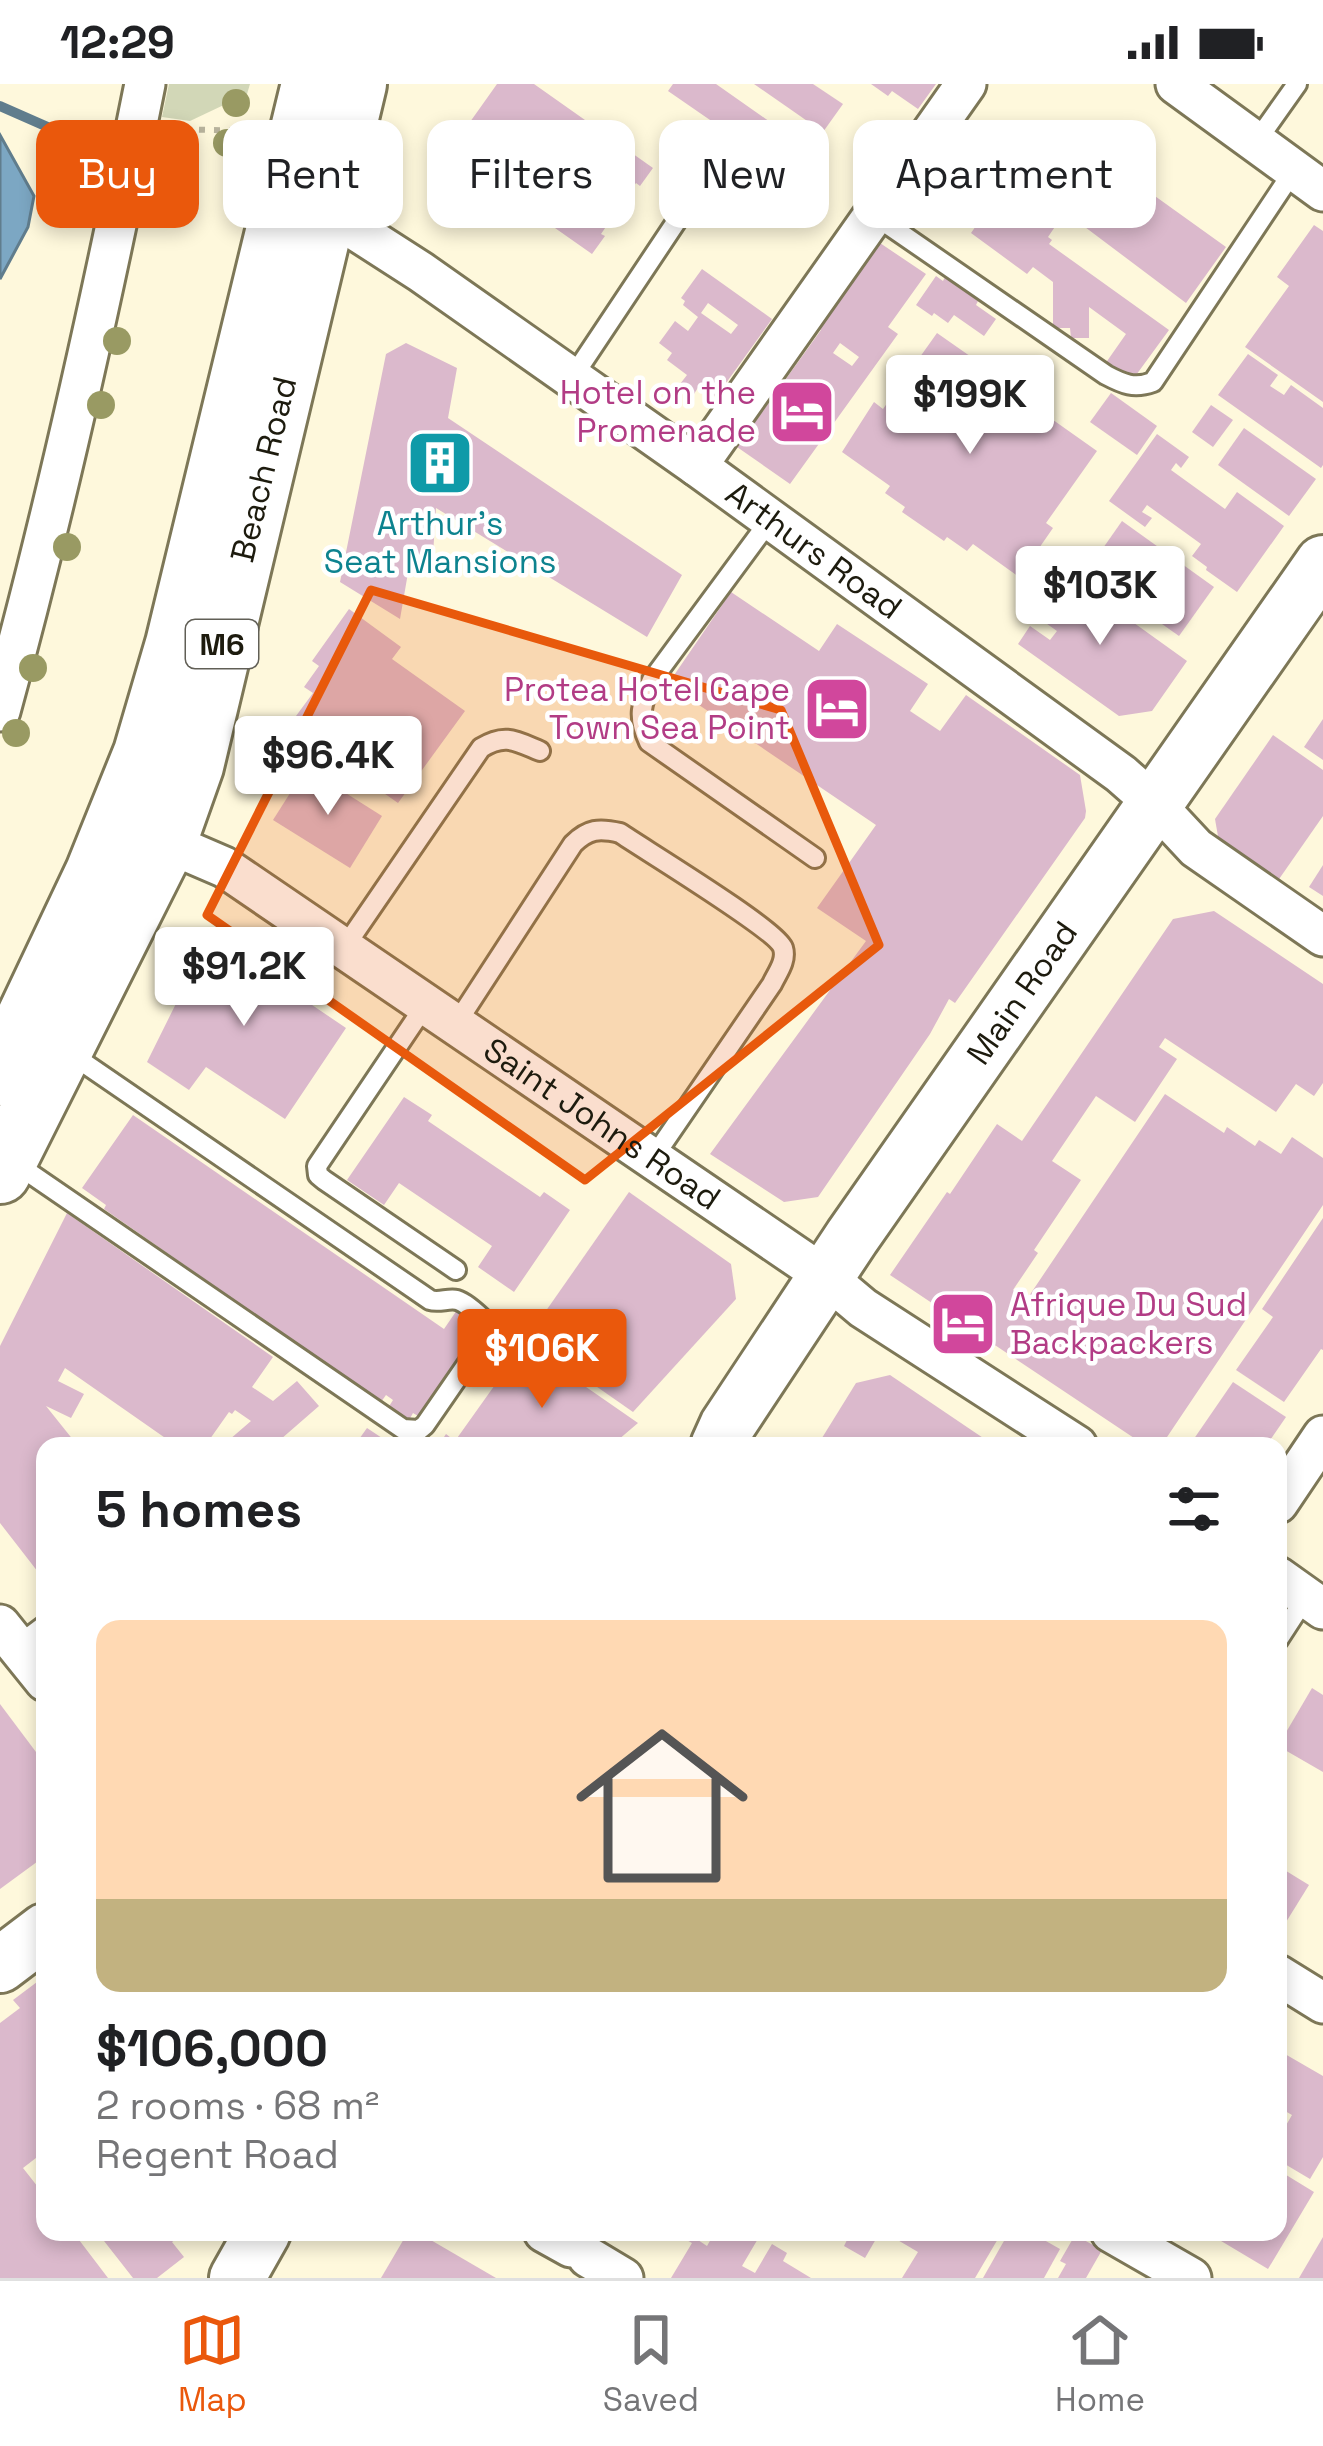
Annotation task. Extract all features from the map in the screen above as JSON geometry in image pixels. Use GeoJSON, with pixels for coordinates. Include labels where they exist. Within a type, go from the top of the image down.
{"type":"FeatureCollection","features":[{"type":"Feature","properties":{"kind":"main road","name":"Beach Road"},"geometry":{"type":"LineString","coordinates":[[310,120],[312,84]]}},
{"type":"Feature","properties":{"kind":"main road","name":"Beach Road"},"geometry":{"type":"LineString","coordinates":[[341,120],[356,84]]}},
{"type":"Feature","properties":{"kind":"main road","name":"Beach Road"},"geometry":{"type":"LineString","coordinates":[[4,1165],[64,1049],[142,832],[144,754],[298,228]]}},
{"type":"Feature","properties":{"kind":"main road","name":"Main Road"},"geometry":{"type":"LineString","coordinates":[[715,1437],[1323,563]]}},
{"type":"Feature","properties":{"kind":"main road","name":"Beach Road"},"geometry":{"type":"LineString","coordinates":[[0,1075],[142,832]]}},
{"type":"Feature","properties":{"kind":"main road"},"geometry":{"type":"LineString","coordinates":[[0,1965],[36,1938]]}},
{"type":"Feature","properties":{"kind":"main road"},"geometry":{"type":"LineString","coordinates":[[237,2278],[258,2241]]}},
{"type":"Feature","properties":{"kind":"street"},"geometry":{"type":"LineString","coordinates":[[138,120],[145,84]]}},
{"type":"Feature","properties":{"kind":"street"},"geometry":{"type":"LineString","coordinates":[[941,120],[967,84]]}},
{"type":"Feature","properties":{"kind":"street"},"geometry":{"type":"LineString","coordinates":[[1176,84],[1309,181]]}},
{"type":"Feature","properties":{"kind":"street"},"geometry":{"type":"LineString","coordinates":[[0,711],[56,491],[114,228]]}},
{"type":"Feature","properties":{"kind":"street","name":"Arthurs Road"},"geometry":{"type":"LineString","coordinates":[[349,228],[421,272],[697,466],[1121,774],[1196,848],[1323,936]]}},
{"type":"Feature","properties":{"kind":"street"},"geometry":{"type":"LineString","coordinates":[[697,466],[865,228]]}},
{"type":"Feature","properties":{"kind":"street","name":"Saint Johns Road"},"geometry":{"type":"LineString","coordinates":[[142,832],[224,867],[825,1276],[863,1309],[1063,1437]]}},
{"type":"Feature","properties":{"kind":"street"},"geometry":{"type":"LineString","coordinates":[[1287,1490],[1323,1436]]}},
{"type":"Feature","properties":{"kind":"street"},"geometry":{"type":"LineString","coordinates":[[21,1632],[36,1663]]}},
{"type":"Feature","properties":{"kind":"street"},"geometry":{"type":"LineString","coordinates":[[1287,1980],[1323,2002]]}},
{"type":"Feature","properties":{"kind":"street"},"geometry":{"type":"LineString","coordinates":[[1127,2241],[1191,2278]]}},
{"type":"Feature","properties":{"kind":"street"},"geometry":{"type":"LineString","coordinates":[[567,2245],[623,2278]]}},
{"type":"Feature","properties":{"kind":"lane"},"geometry":{"type":"LineString","coordinates":[[1256,142],[1297,84]]}},
{"type":"Feature","properties":{"kind":"lane"},"geometry":{"type":"LineString","coordinates":[[893,228],[1106,375],[1140,387],[1153,382],[1309,181]]}},
{"type":"Feature","properties":{"kind":"lane"},"geometry":{"type":"LineString","coordinates":[[572,378],[672,228]]}},
{"type":"Feature","properties":{"kind":"lane"},"geometry":{"type":"LineString","coordinates":[[770,520],[652,680],[642,702],[641,726],[649,742],[814,858]]}},
{"type":"Feature","properties":{"kind":"lane"},"geometry":{"type":"LineString","coordinates":[[344,948],[481,748],[507,738],[540,751]]}},
{"type":"Feature","properties":{"kind":"lane"},"geometry":{"type":"LineString","coordinates":[[456,1270],[324,1180],[317,1166],[573,844],[584,832],[601,828],[620,833],[783,945],[784,959],[772,984],[652,1158]]}},
{"type":"Feature","properties":{"kind":"lane"},"geometry":{"type":"LineString","coordinates":[[4,1165],[403,1429],[418,1430],[425,1425],[485,1338],[486,1322],[461,1303],[430,1300],[64,1049]]}},
{"type":"Feature","properties":{"kind":"lane"},"geometry":{"type":"LineString","coordinates":[[1287,1623],[1302,1594]]}},
{"type":"Feature","properties":{"kind":"highlighted area"},"geometry":{"type":"Polygon","coordinates":[[[371,590],[781,710],[879,945],[585,1180],[207,915],[371,590]]]}},
{"type":"Feature","properties":{"kind":"green space"},"geometry":{"type":"Polygon","coordinates":[[[169,84],[250,84],[247,94],[192,120],[162,117],[169,84]]]}},
{"type":"Feature","properties":{"kind":"water"},"geometry":{"type":"Polygon","coordinates":[[[0,135],[34,196],[28,227],[0,279],[0,135]]]}},
{"type":"Feature","properties":{"kind":"building"},"geometry":{"type":"Polygon","coordinates":[[[497,84],[534,84],[585,120],[471,120],[497,84]]]}},
{"type":"Feature","properties":{"kind":"building"},"geometry":{"type":"Polygon","coordinates":[[[673,84],[716,84],[767,120],[710,120],[668,91],[673,84]]]}},
{"type":"Feature","properties":{"kind":"building"},"geometry":{"type":"Polygon","coordinates":[[[754,84],[813,84],[843,104],[829,124],[806,120],[754,84]]]}},
{"type":"Feature","properties":{"kind":"building"},"geometry":{"type":"Polygon","coordinates":[[[871,84],[936,84],[918,109],[892,91],[888,96],[871,84]]]}},
{"type":"Feature","properties":{"kind":"building"},"geometry":{"type":"Polygon","coordinates":[[[635,155],[653,168],[640,186],[635,155]]]}},
{"type":"Feature","properties":{"kind":"building"},"geometry":{"type":"Polygon","coordinates":[[[1156,197],[1226,247],[1186,303],[1086,228],[1156,228],[1156,197]]]}},
{"type":"Feature","properties":{"kind":"building"},"geometry":{"type":"Polygon","coordinates":[[[1314,225],[1323,231],[1323,402],[1245,347],[1289,286],[1277,277],[1314,225]]]}},
{"type":"Feature","properties":{"kind":"building"},"geometry":{"type":"Polygon","coordinates":[[[555,228],[605,228],[592,254],[555,228]]]}},
{"type":"Feature","properties":{"kind":"building"},"geometry":{"type":"Polygon","coordinates":[[[974,228],[1054,228],[1049,244],[1169,330],[1131,382],[1105,364],[1126,334],[1089,307],[1089,338],[1071,338],[1070,328],[1053,328],[1053,282],[1033,267],[1027,274],[971,233],[974,228]]]}},
{"type":"Feature","properties":{"kind":"building"},"geometry":{"type":"Polygon","coordinates":[[[877,241],[926,274],[888,327],[898,334],[790,484],[737,447],[821,330],[816,327],[877,241]],[[840,343],[833,353],[852,366],[859,357],[840,343]]]}},
{"type":"Feature","properties":{"kind":"building"},"geometry":{"type":"Polygon","coordinates":[[[702,269],[772,319],[716,397],[699,386],[694,394],[680,384],[687,375],[667,360],[672,353],[659,343],[675,321],[688,331],[698,317],[681,298],[702,269]],[[708,303],[701,313],[731,334],[738,325],[708,303]]]}},
{"type":"Feature","properties":{"kind":"building"},"geometry":{"type":"Polygon","coordinates":[[[936,276],[943,281],[945,277],[996,319],[984,336],[954,315],[948,323],[916,305],[936,276]]]}},
{"type":"Feature","properties":{"kind":"building"},"geometry":{"type":"Polygon","coordinates":[[[937,333],[1097,451],[1046,523],[1053,528],[1019,577],[973,544],[967,551],[947,537],[944,541],[902,512],[905,507],[885,493],[890,486],[842,452],[874,402],[883,409],[937,333]]]}},
{"type":"Feature","properties":{"kind":"building","name":"Arthur's Seat Mansions"},"geometry":{"type":"Polygon","coordinates":[[[406,343],[457,368],[448,418],[682,575],[647,637],[436,508],[432,570],[409,567],[400,619],[340,582],[386,354],[406,343]]]}},
{"type":"Feature","properties":{"kind":"building"},"geometry":{"type":"Polygon","coordinates":[[[1248,354],[1278,375],[1270,386],[1284,395],[1291,385],[1323,408],[1321,468],[1218,395],[1248,354]]]}},
{"type":"Feature","properties":{"kind":"building"},"geometry":{"type":"Polygon","coordinates":[[[1111,393],[1157,426],[1137,455],[1090,422],[1111,393]]]}},
{"type":"Feature","properties":{"kind":"building"},"geometry":{"type":"Polygon","coordinates":[[[1211,405],[1233,420],[1213,447],[1192,432],[1211,405]]]}},
{"type":"Feature","properties":{"kind":"building"},"geometry":{"type":"Polygon","coordinates":[[[1244,428],[1316,479],[1289,516],[1218,465],[1244,428]]]}},
{"type":"Feature","properties":{"kind":"building"},"geometry":{"type":"Polygon","coordinates":[[[1157,434],[1189,457],[1181,468],[1176,463],[1171,470],[1225,509],[1237,492],[1284,526],[1237,592],[1192,556],[1201,544],[1147,505],[1142,512],[1152,518],[1145,527],[1109,501],[1157,434]]]}},
{"type":"Feature","properties":{"kind":"building"},"geometry":{"type":"Polygon","coordinates":[[[1122,521],[1214,587],[1179,636],[1087,571],[1122,521]]]}},
{"type":"Feature","properties":{"kind":"building"},"geometry":{"type":"Polygon","coordinates":[[[1056,567],[1187,661],[1152,711],[1119,716],[1018,644],[1030,626],[1050,640],[1057,631],[1026,609],[1056,567]]]}},
{"type":"Feature","properties":{"kind":"building"},"geometry":{"type":"Polygon","coordinates":[[[731,592],[819,651],[837,624],[928,684],[910,711],[940,731],[966,695],[1080,775],[1086,811],[955,1003],[949,999],[818,1197],[784,1202],[710,1154],[866,941],[817,908],[876,825],[668,684],[731,592]]]}},
{"type":"Feature","properties":{"kind":"building"},"geometry":{"type":"Polygon","coordinates":[[[349,609],[401,647],[392,659],[465,711],[398,803],[344,765],[364,738],[333,716],[320,733],[296,716],[313,693],[304,687],[319,666],[312,661],[349,609]]]}},
{"type":"Feature","properties":{"kind":"building"},"geometry":{"type":"Polygon","coordinates":[[[1323,719],[1323,760],[1304,747],[1323,719]]]}},
{"type":"Feature","properties":{"kind":"building"},"geometry":{"type":"Polygon","coordinates":[[[1273,735],[1323,770],[1323,816],[1277,882],[1219,842],[1215,819],[1273,735]]]}},
{"type":"Feature","properties":{"kind":"building"},"geometry":{"type":"Polygon","coordinates":[[[306,768],[382,816],[350,868],[273,820],[306,768]]]}},
{"type":"Feature","properties":{"kind":"building"},"geometry":{"type":"Polygon","coordinates":[[[1323,865],[1323,896],[1309,887],[1323,865]]]}},
{"type":"Feature","properties":{"kind":"building"},"geometry":{"type":"Polygon","coordinates":[[[1214,911],[1323,984],[1323,1083],[1314,1096],[1296,1084],[1276,1112],[1165,1038],[1159,1047],[1177,1059],[1135,1122],[1096,1096],[1052,1161],[1081,1180],[1013,1290],[1027,1299],[1165,1094],[1224,1133],[1227,1127],[1255,1146],[1259,1140],[1281,1154],[1292,1137],[1323,1158],[1323,1205],[1167,1437],[1133,1437],[890,1275],[997,1124],[1022,1141],[1173,919],[1214,911]]]}},
{"type":"Feature","properties":{"kind":"building"},"geometry":{"type":"Polygon","coordinates":[[[214,927],[262,959],[256,967],[346,1028],[285,1119],[206,1067],[189,1090],[147,1062],[214,927]]]}},
{"type":"Feature","properties":{"kind":"building"},"geometry":{"type":"Polygon","coordinates":[[[404,1097],[432,1115],[428,1121],[540,1197],[544,1192],[570,1210],[514,1292],[478,1267],[492,1246],[399,1183],[384,1205],[347,1180],[404,1097]]]}},
{"type":"Feature","properties":{"kind":"building"},"geometry":{"type":"Polygon","coordinates":[[[133,1115],[444,1329],[457,1310],[480,1326],[418,1416],[413,1413],[408,1422],[388,1408],[393,1400],[386,1395],[381,1402],[104,1209],[106,1205],[82,1188],[133,1115]]]}},
{"type":"Feature","properties":{"kind":"building"},"geometry":{"type":"Polygon","coordinates":[[[629,1192],[731,1264],[736,1299],[633,1412],[527,1338],[629,1192]]]}},
{"type":"Feature","properties":{"kind":"building"},"geometry":{"type":"Polygon","coordinates":[[[67,1213],[273,1357],[252,1387],[273,1401],[297,1381],[319,1406],[283,1437],[232,1437],[251,1421],[235,1410],[211,1437],[164,1437],[65,1368],[58,1381],[84,1394],[71,1418],[46,1406],[71,1437],[36,1437],[36,1569],[0,1523],[0,1346],[67,1213]]]}},
{"type":"Feature","properties":{"kind":"building"},"geometry":{"type":"Polygon","coordinates":[[[1323,1218],[1323,1350],[1284,1402],[1236,1370],[1273,1317],[1262,1309],[1323,1218]]]}},
{"type":"Feature","properties":{"kind":"building"},"geometry":{"type":"Polygon","coordinates":[[[524,1344],[638,1423],[622,1437],[458,1437],[524,1344]]]}},
{"type":"Feature","properties":{"kind":"building"},"geometry":{"type":"Polygon","coordinates":[[[890,1375],[982,1437],[823,1437],[856,1383],[890,1375]]]}},
{"type":"Feature","properties":{"kind":"building"},"geometry":{"type":"Polygon","coordinates":[[[1233,1382],[1286,1417],[1272,1437],[1195,1437],[1233,1382]]]}},
{"type":"Feature","properties":{"kind":"building"},"geometry":{"type":"Polygon","coordinates":[[[1312,1688],[1323,1695],[1323,1772],[1287,1751],[1287,1731],[1312,1688]]]}},
{"type":"Feature","properties":{"kind":"building"},"geometry":{"type":"Polygon","coordinates":[[[0,1704],[36,1752],[36,1863],[0,1889],[0,1704]]]}},
{"type":"Feature","properties":{"kind":"building"},"geometry":{"type":"Polygon","coordinates":[[[1287,1872],[1309,1885],[1287,1920],[1287,1872]]]}},
{"type":"Feature","properties":{"kind":"building"},"geometry":{"type":"Polygon","coordinates":[[[36,1983],[36,2158],[23,2168],[36,2185],[36,2241],[80,2241],[108,2278],[0,2278],[0,2023],[20,2008],[13,2000],[36,1983]]]}},
{"type":"Feature","properties":{"kind":"building"},"geometry":{"type":"Polygon","coordinates":[[[1287,2055],[1323,2076],[1323,2157],[1310,2179],[1287,2165],[1287,2124],[1292,2115],[1287,2112],[1287,2055]]]}},
{"type":"Feature","properties":{"kind":"building"},"geometry":{"type":"Polygon","coordinates":[[[1287,2176],[1314,2192],[1287,2237],[1287,2176]]]}},
{"type":"Feature","properties":{"kind":"building"},"geometry":{"type":"Polygon","coordinates":[[[1323,2237],[1323,2278],[1299,2278],[1323,2237]]]}},
{"type":"Feature","properties":{"kind":"building"},"geometry":{"type":"Polygon","coordinates":[[[104,2241],[173,2241],[184,2257],[157,2278],[133,2278],[104,2241]]]}},
{"type":"Feature","properties":{"kind":"building"},"geometry":{"type":"Polygon","coordinates":[[[403,2241],[432,2241],[496,2278],[381,2278],[403,2241]]]}},
{"type":"Feature","properties":{"kind":"building"},"geometry":{"type":"Polygon","coordinates":[[[688,2241],[707,2246],[710,2241],[757,2241],[742,2266],[755,2273],[772,2244],[787,2253],[783,2261],[811,2278],[671,2278],[692,2243],[688,2241]]]}},
{"type":"Feature","properties":{"kind":"building"},"geometry":{"type":"Polygon","coordinates":[[[846,2241],[875,2241],[865,2258],[844,2246],[846,2241]]]}},
{"type":"Feature","properties":{"kind":"building"},"geometry":{"type":"Polygon","coordinates":[[[899,2241],[997,2241],[975,2278],[902,2278],[918,2252],[899,2241]]]}},
{"type":"Feature","properties":{"kind":"building"},"geometry":{"type":"Polygon","coordinates":[[[1004,2241],[1046,2241],[1060,2249],[1044,2278],[983,2278],[1004,2241]]]}},
{"type":"Feature","properties":{"kind":"building"},"geometry":{"type":"Polygon","coordinates":[[[1072,2241],[1086,2241],[1102,2250],[1086,2278],[1058,2278],[1066,2264],[1060,2261],[1072,2241]]]}},
{"type":"Feature","properties":{"kind":"building"},"geometry":{"type":"Polygon","coordinates":[[[1221,2241],[1285,2241],[1268,2269],[1221,2241]]]}},
{"type":"Feature","properties":{"kind":"waterway"},"geometry":{"type":"LineString","coordinates":[[0,106],[36,122]]}},
{"type":"Feature","properties":{"kind":"place","name":"Hotel on the Promenade"},"geometry":{"type":"Point","coordinates":[802,412]}},
{"type":"Feature","properties":{"kind":"place","name":"Arthur's Seat Mansions"},"geometry":{"type":"Point","coordinates":[440,463]}},
{"type":"Feature","properties":{"kind":"place","name":"Protea Hotel Cape Town Sea Point"},"geometry":{"type":"Point","coordinates":[837,709]}},
{"type":"Feature","properties":{"kind":"place","name":"Afrique Du Sud Backpackers"},"geometry":{"type":"Point","coordinates":[963,1324]}}]}
